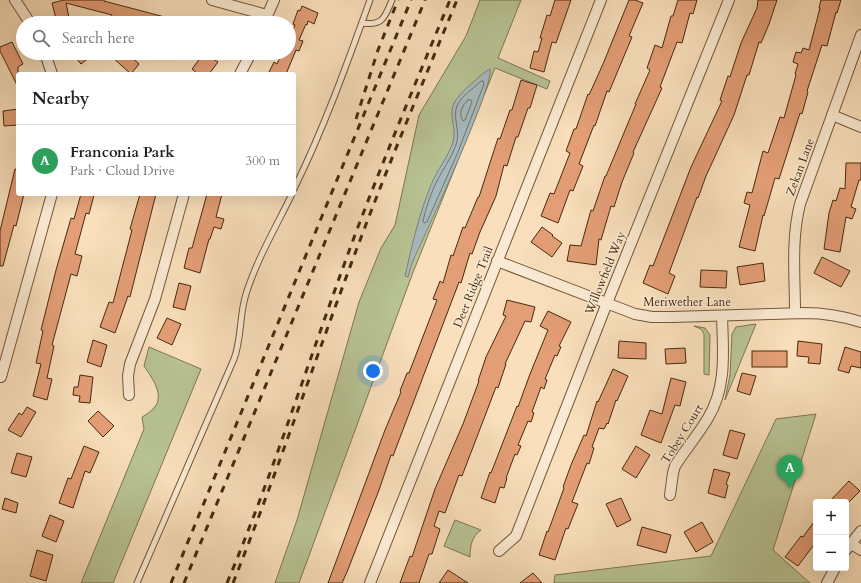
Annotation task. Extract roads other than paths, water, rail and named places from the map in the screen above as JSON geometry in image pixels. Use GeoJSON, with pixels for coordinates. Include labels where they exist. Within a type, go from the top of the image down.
{"type":"FeatureCollection","features":[{"type":"Feature","properties":{"kind":"street"},"geometry":{"type":"LineString","coordinates":[[15,0],[25,16]]}},
{"type":"Feature","properties":{"kind":"street"},"geometry":{"type":"LineString","coordinates":[[212,0],[257,16]]}},
{"type":"Feature","properties":{"kind":"street"},"geometry":{"type":"LineString","coordinates":[[267,16],[274,0]]}},
{"type":"Feature","properties":{"kind":"street","name":"Deer Ridge Trail"},"geometry":{"type":"LineString","coordinates":[[370,583],[601,0]]}},
{"type":"Feature","properties":{"kind":"street","name":"Willowfield Way"},"geometry":{"type":"LineString","coordinates":[[499,551],[516,536],[728,0]]}},
{"type":"Feature","properties":{"kind":"street","name":"Zekan Lane"},"geometry":{"type":"LineString","coordinates":[[795,313],[794,240],[796,219],[800,204],[861,35]]}},
{"type":"Feature","properties":{"kind":"street"},"geometry":{"type":"LineString","coordinates":[[47,60],[51,72]]}},
{"type":"Feature","properties":{"kind":"street"},"geometry":{"type":"LineString","coordinates":[[241,72],[247,60]]}},
{"type":"Feature","properties":{"kind":"street"},"geometry":{"type":"LineString","coordinates":[[832,116],[861,127]]}},
{"type":"Feature","properties":{"kind":"street"},"geometry":{"type":"LineString","coordinates":[[1,377],[51,196]]}},
{"type":"Feature","properties":{"kind":"street"},"geometry":{"type":"LineString","coordinates":[[129,395],[128,376],[130,364],[155,299],[183,196]]}},
{"type":"Feature","properties":{"kind":"street","name":"Meriwether Lane"},"geometry":{"type":"LineString","coordinates":[[497,262],[635,314],[652,317],[824,313],[861,322]]}},
{"type":"Feature","properties":{"kind":"street","name":"Tobey Court"},"geometry":{"type":"LineString","coordinates":[[670,495],[672,473],[675,466],[708,419],[719,394],[723,368],[722,316]]}},
{"type":"Feature","properties":{"kind":"street"},"geometry":{"type":"LineString","coordinates":[[849,545],[861,532]]}},
{"type":"Feature","properties":{"kind":"street"},"geometry":{"type":"LineString","coordinates":[[849,546],[861,550]]}},
{"type":"Feature","properties":{"kind":"street"},"geometry":{"type":"LineString","coordinates":[[827,583],[833,571]]}},
{"type":"Feature","properties":{"kind":"lane"},"geometry":{"type":"LineString","coordinates":[[296,185],[338,89],[370,0]]}},
{"type":"Feature","properties":{"kind":"lane"},"geometry":{"type":"LineString","coordinates":[[362,23],[370,25],[382,21],[392,0]]}},
{"type":"Feature","properties":{"kind":"lane"},"geometry":{"type":"LineString","coordinates":[[137,583],[234,360],[240,341],[241,313],[251,280],[291,196]]}},
{"type":"Feature","properties":{"kind":"water"},"geometry":{"type":"Polygon","coordinates":[[[490,69],[489,81],[470,131],[412,263],[408,277],[405,276],[416,230],[433,179],[453,142],[454,132],[452,108],[454,103],[468,86],[490,69]]]}},
{"type":"Feature","properties":{"kind":"railway"},"geometry":{"type":"LineString","coordinates":[[356,119],[378,50],[398,0]]}},
{"type":"Feature","properties":{"kind":"railway"},"geometry":{"type":"LineString","coordinates":[[171,583],[411,0]]}},
{"type":"Feature","properties":{"kind":"railway"},"geometry":{"type":"LineString","coordinates":[[184,583],[425,0]]}},
{"type":"Feature","properties":{"kind":"railway"},"geometry":{"type":"LineString","coordinates":[[227,583],[273,464],[357,229],[450,0]]}},
{"type":"Feature","properties":{"kind":"railway"},"geometry":{"type":"LineString","coordinates":[[233,583],[365,227],[457,0]]}},
{"type":"Feature","properties":{"kind":"place","name":"Franconia Park"},"geometry":{"type":"Point","coordinates":[790,488]}}]}
